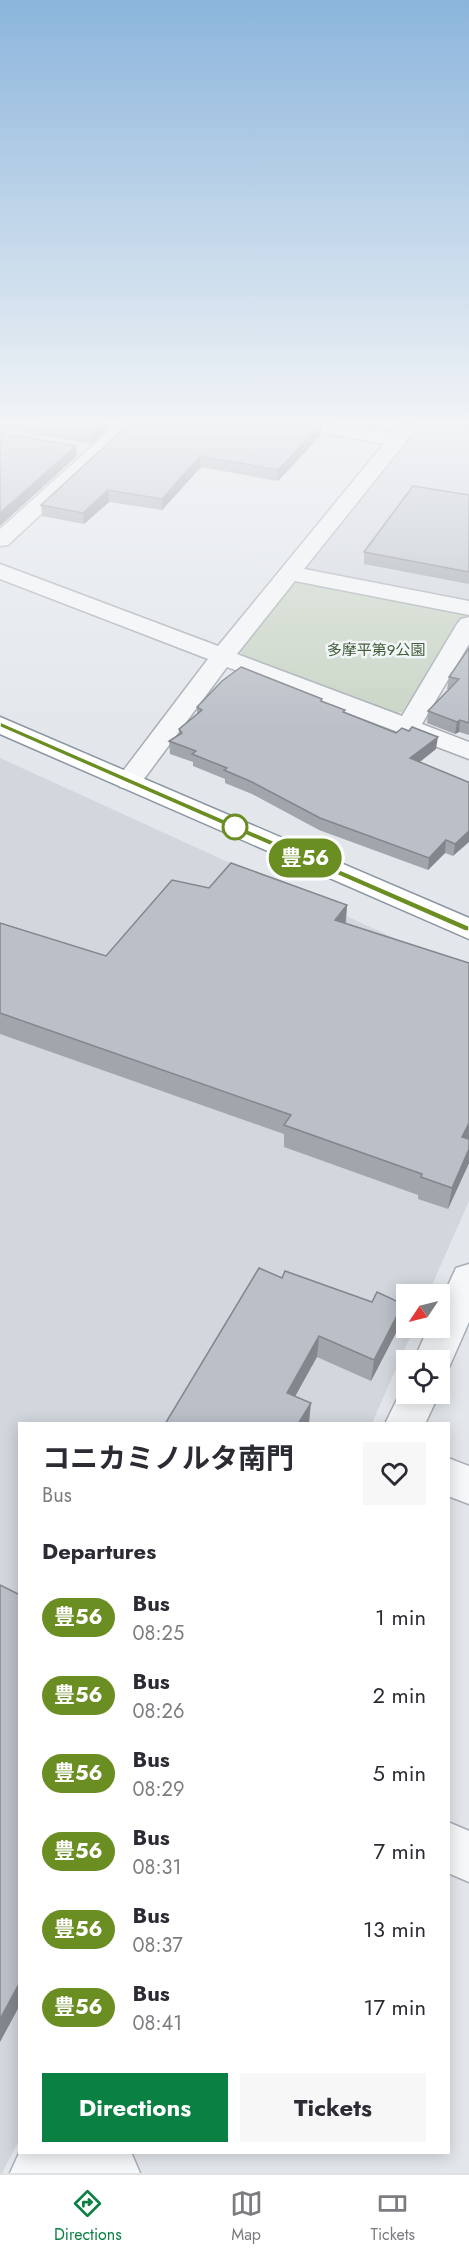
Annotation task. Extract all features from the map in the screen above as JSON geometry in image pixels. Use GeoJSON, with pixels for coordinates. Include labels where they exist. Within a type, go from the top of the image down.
{"type":"FeatureCollection","features":[{"type":"Feature","properties":{"kind":"main road"},"geometry":{"type":"LineString","coordinates":[[0,725],[469,929]]}},
{"type":"Feature","properties":{"kind":"street"},"geometry":{"type":"LineString","coordinates":[[0,540],[16,525]]}},
{"type":"Feature","properties":{"kind":"street"},"geometry":{"type":"LineString","coordinates":[[129,781],[222,657],[328,525]]}},
{"type":"Feature","properties":{"kind":"street"},"geometry":{"type":"LineString","coordinates":[[0,572],[469,751]]}},
{"type":"Feature","properties":{"kind":"street"},"geometry":{"type":"LineString","coordinates":[[290,573],[469,608]]}},
{"type":"Feature","properties":{"kind":"street"},"geometry":{"type":"LineString","coordinates":[[408,727],[469,624]]}},
{"type":"Feature","properties":{"kind":"street"},"geometry":{"type":"LineString","coordinates":[[437,1350],[469,1279]]}},
{"type":"Feature","properties":{"kind":"street"},"geometry":{"type":"LineString","coordinates":[[406,1422],[414,1404]]}},
{"type":"Feature","properties":{"kind":"street"},"geometry":{"type":"LineString","coordinates":[[450,1477],[469,1485]]}},
{"type":"Feature","properties":{"kind":"street"},"geometry":{"type":"LineString","coordinates":[[450,1847],[469,1857]]}},
{"type":"Feature","properties":{"kind":"street"},"geometry":{"type":"LineString","coordinates":[[39,2173],[48,2154]]}},
{"type":"Feature","properties":{"kind":"street"},"geometry":{"type":"LineString","coordinates":[[83,2154],[112,2173]]}},
{"type":"Feature","properties":{"kind":"shaded area"},"geometry":{"type":"Polygon","coordinates":[[[328,525],[469,525],[469,608],[290,573],[328,525]]]}},
{"type":"Feature","properties":{"kind":"shaded area"},"geometry":{"type":"Polygon","coordinates":[[[0,758],[469,972],[469,1201],[432,1284],[396,1284],[396,1338],[410,1338],[404,1350],[396,1350],[396,1369],[372,1422],[18,1422],[18,2143],[0,2173],[0,758]]]}},
{"type":"Feature","properties":{"kind":"green space","name":"多摩平第9公園"},"geometry":{"type":"Polygon","coordinates":[[[296,581],[456,610],[465,617],[402,712],[393,714],[245,658],[240,651],[296,581]]]}},
{"type":"Feature","properties":{"kind":"building"},"geometry":{"type":"Polygon","coordinates":[[[384,525],[469,525],[469,572],[364,552],[384,525]]]}},
{"type":"Feature","properties":{"kind":"building"},"geometry":{"type":"Polygon","coordinates":[[[469,648],[469,723],[460,720],[457,722],[428,711],[459,679],[449,677],[469,648]]]}},
{"type":"Feature","properties":{"kind":"building"},"geometry":{"type":"Polygon","coordinates":[[[241,667],[322,699],[321,701],[345,710],[343,712],[396,733],[402,728],[409,731],[412,727],[438,737],[410,758],[469,782],[469,831],[455,844],[446,840],[429,858],[320,818],[224,770],[227,768],[192,754],[196,751],[169,741],[182,733],[179,729],[202,710],[197,707],[222,681],[241,667]]]}},
{"type":"Feature","properties":{"kind":"building"},"geometry":{"type":"Polygon","coordinates":[[[231,863],[347,905],[335,920],[469,963],[469,1123],[462,1137],[469,1139],[469,1149],[452,1188],[421,1177],[422,1174],[284,1125],[291,1115],[0,1013],[0,923],[106,956],[172,880],[209,888],[231,863]]]}},
{"type":"Feature","properties":{"kind":"building"},"geometry":{"type":"Polygon","coordinates":[[[259,1268],[282,1278],[285,1271],[372,1302],[377,1292],[396,1301],[396,1318],[374,1360],[319,1336],[287,1393],[311,1403],[299,1422],[166,1422],[259,1268]]]}},
{"type":"Feature","properties":{"kind":"building"},"geometry":{"type":"Polygon","coordinates":[[[0,1585],[18,1594],[18,1986],[0,2019],[0,1585]]]}},
{"type":"Feature","properties":{"kind":"bus line","name":"豊56"},"geometry":{"type":"LineString","coordinates":[[0,725],[469,929]]}}]}
